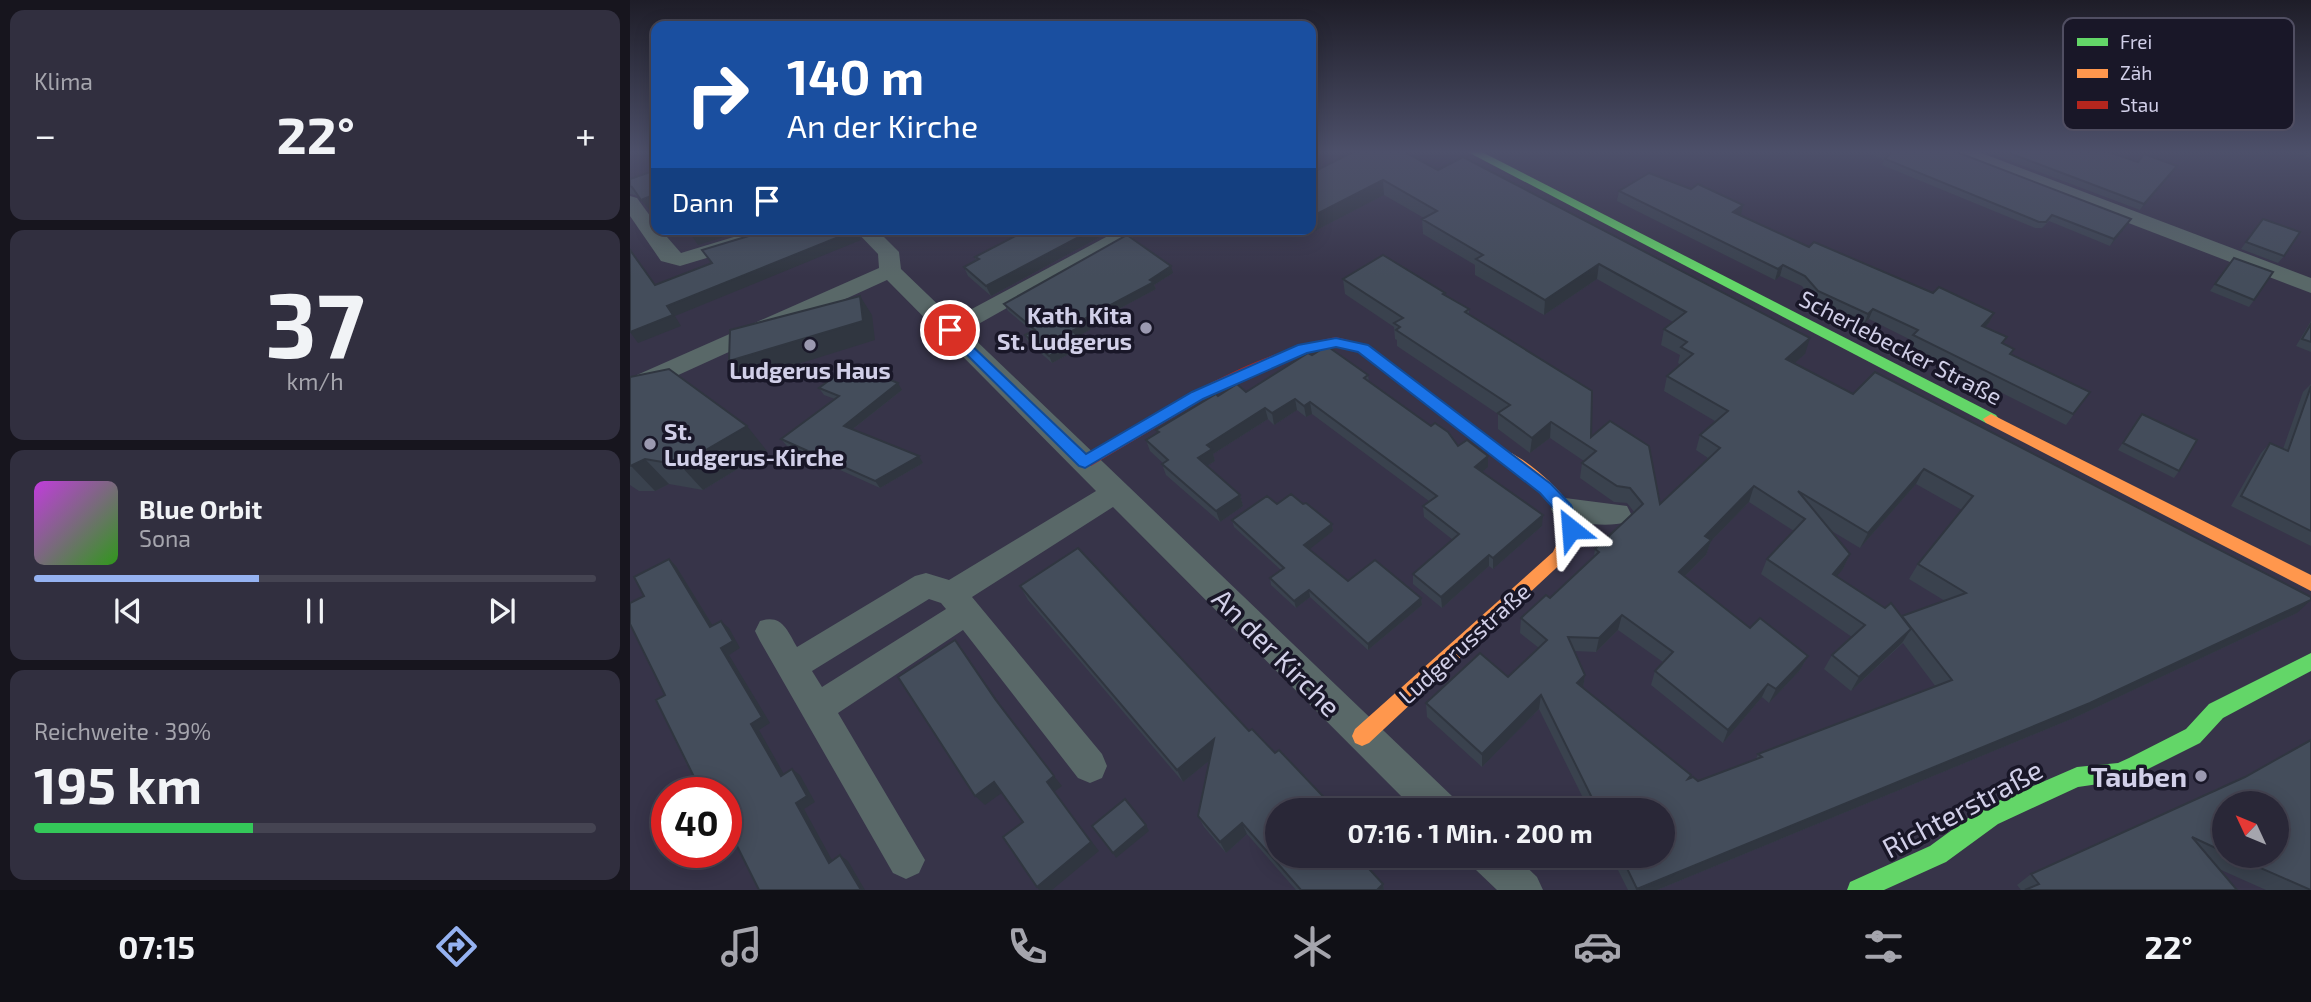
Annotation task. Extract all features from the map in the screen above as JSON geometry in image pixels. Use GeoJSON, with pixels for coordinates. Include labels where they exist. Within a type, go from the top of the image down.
{"type":"FeatureCollection","features":[{"type":"Feature","properties":{"kind":"street","name":"Scherlebecker Straße"},"geometry":{"type":"LineString","coordinates":[[1552,193],[2311,584]]}},
{"type":"Feature","properties":{"kind":"street"},"geometry":{"type":"LineString","coordinates":[[2067,193],[2311,286]]}},
{"type":"Feature","properties":{"kind":"street"},"geometry":{"type":"LineString","coordinates":[[630,202],[651,231]]}},
{"type":"Feature","properties":{"kind":"street"},"geometry":{"type":"LineString","coordinates":[[654,235],[669,256],[680,260],[763,235]]}},
{"type":"Feature","properties":{"kind":"street"},"geometry":{"type":"LineString","coordinates":[[630,388],[890,271],[888,251],[871,235]]}},
{"type":"Feature","properties":{"kind":"street"},"geometry":{"type":"LineString","coordinates":[[950,330],[1126,235]]}},
{"type":"Feature","properties":{"kind":"street","name":"An der Kirche"},"geometry":{"type":"LineString","coordinates":[[890,271],[1362,737],[1427,798]]}},
{"type":"Feature","properties":{"kind":"street"},"geometry":{"type":"LineString","coordinates":[[1085,462],[1197,396],[1303,348],[1336,342],[1363,348],[1512,461],[1565,509],[1617,514]]}},
{"type":"Feature","properties":{"kind":"street"},"geometry":{"type":"LineString","coordinates":[[817,708],[1116,492]]}},
{"type":"Feature","properties":{"kind":"street","name":"Ludgerusstraße"},"geometry":{"type":"LineString","coordinates":[[1362,737],[1560,556],[1571,529],[1565,509]]}},
{"type":"Feature","properties":{"kind":"street"},"geometry":{"type":"LineString","coordinates":[[793,666],[926,585],[959,603],[1090,766]]}},
{"type":"Feature","properties":{"kind":"street"},"geometry":{"type":"LineString","coordinates":[[771,631],[906,860]]}},
{"type":"Feature","properties":{"kind":"street","name":"Richterstraße"},"geometry":{"type":"LineString","coordinates":[[1858,890],[1938,854],[1990,816],[2077,778],[2119,773],[2136,765],[2193,736],[2216,711],[2311,661]]}},
{"type":"Feature","properties":{"kind":"street"},"geometry":{"type":"LineString","coordinates":[[1501,868],[1524,890]]}},
{"type":"Feature","properties":{"kind":"building"},"geometry":{"type":"Polygon","coordinates":[[[636,193],[651,193],[651,196],[641,200],[636,193]]]}},
{"type":"Feature","properties":{"kind":"building"},"geometry":{"type":"Polygon","coordinates":[[[1316,193],[1359,193],[1316,214],[1316,193]]]}},
{"type":"Feature","properties":{"kind":"building"},"geometry":{"type":"Polygon","coordinates":[[[1405,193],[1531,193],[1810,338],[1786,359],[1853,394],[1875,372],[2311,597],[2311,600],[2090,703],[1637,889],[1627,868],[1675,868],[1675,798],[1592,798],[1541,695],[1482,754],[1426,703],[1480,653],[1508,677],[1547,640],[1521,618],[1546,595],[1550,598],[1599,552],[1595,549],[1643,504],[1630,488],[1617,486],[1582,463],[1596,451],[1551,422],[1532,438],[1498,413],[1510,405],[1396,330],[1400,327],[1394,323],[1403,318],[1343,279],[1383,255],[1469,309],[1465,312],[1592,391],[1591,437],[1610,421],[1649,446],[1660,504],[1720,448],[1700,435],[1728,411],[1667,376],[1693,354],[1681,347],[1687,342],[1664,329],[1686,312],[1599,264],[1545,300],[1476,259],[1483,255],[1422,219],[1437,211],[1405,193]],[[1924,469],[1868,533],[1798,491],[1850,554],[1833,574],[1885,608],[1891,603],[1911,629],[1859,677],[1832,655],[1865,625],[1767,559],[1805,519],[1754,486],[1705,536],[1711,540],[1679,572],[1750,628],[1760,618],[1808,656],[1776,689],[1768,684],[1728,730],[1655,671],[1673,652],[1622,615],[1599,638],[1568,637],[1585,675],[1577,683],[1691,775],[1688,779],[1693,777],[1698,781],[1762,757],[1758,754],[1952,680],[1902,616],[1966,593],[1918,564],[1973,496],[1924,469]]]}},
{"type":"Feature","properties":{"kind":"building"},"geometry":{"type":"Polygon","coordinates":[[[1622,193],[1716,193],[1743,205],[1733,212],[1809,247],[1814,242],[1933,293],[1939,287],[1994,313],[1982,326],[2007,337],[2002,343],[2014,349],[2010,354],[2090,392],[2073,414],[1913,335],[1918,330],[1873,309],[1868,314],[1818,291],[1805,276],[1783,265],[1778,269],[1622,193]]]}},
{"type":"Feature","properties":{"kind":"building"},"geometry":{"type":"Polygon","coordinates":[[[1967,193],[2062,193],[2131,219],[2114,239],[2052,215],[2046,222],[2039,222],[1967,193]]]}},
{"type":"Feature","properties":{"kind":"building"},"geometry":{"type":"Polygon","coordinates":[[[2114,193],[2154,193],[2144,204],[2114,193]]]}},
{"type":"Feature","properties":{"kind":"building"},"geometry":{"type":"Polygon","coordinates":[[[2263,219],[2300,232],[2284,256],[2246,242],[2263,219]]]}},
{"type":"Feature","properties":{"kind":"building"},"geometry":{"type":"Polygon","coordinates":[[[752,235],[844,235],[667,306],[673,315],[630,332],[630,250],[655,285],[712,263],[702,250],[752,235]]]}},
{"type":"Feature","properties":{"kind":"building"},"geometry":{"type":"Polygon","coordinates":[[[1017,235],[1083,235],[986,286],[964,267],[979,259],[975,257],[1017,235]]]}},
{"type":"Feature","properties":{"kind":"building"},"geometry":{"type":"Polygon","coordinates":[[[1127,235],[1171,266],[1150,280],[1154,282],[1084,319],[1088,323],[1072,331],[1082,339],[1049,356],[1025,335],[1035,330],[1004,304],[1127,235]]]}},
{"type":"Feature","properties":{"kind":"building"},"geometry":{"type":"Polygon","coordinates":[[[2234,258],[2273,272],[2254,300],[2215,284],[2234,258]]]}},
{"type":"Feature","properties":{"kind":"building"},"geometry":{"type":"Polygon","coordinates":[[[860,296],[863,321],[729,361],[730,330],[860,296]]]}},
{"type":"Feature","properties":{"kind":"building"},"geometry":{"type":"Polygon","coordinates":[[[2311,324],[2311,342],[2302,339],[2311,324]]]}},
{"type":"Feature","properties":{"kind":"building"},"geometry":{"type":"Polygon","coordinates":[[[1327,346],[1368,375],[1364,378],[1431,426],[1435,423],[1448,432],[1458,446],[1467,440],[1488,456],[1475,467],[1543,515],[1493,558],[1489,555],[1441,597],[1413,574],[1459,534],[1423,506],[1437,496],[1310,402],[1304,406],[1295,399],[1272,413],[1265,408],[1207,445],[1212,449],[1198,458],[1240,495],[1216,511],[1162,464],[1168,460],[1146,440],[1159,432],[1156,430],[1216,394],[1218,396],[1237,384],[1246,392],[1308,353],[1312,355],[1327,346]]]}},
{"type":"Feature","properties":{"kind":"building"},"geometry":{"type":"Polygon","coordinates":[[[851,364],[898,383],[844,426],[919,456],[875,481],[781,439],[839,396],[819,388],[851,364]]]}},
{"type":"Feature","properties":{"kind":"building"},"geometry":{"type":"Polygon","coordinates":[[[669,369],[747,426],[680,465],[645,459],[630,466],[630,377],[669,369]]]}},
{"type":"Feature","properties":{"kind":"building"},"geometry":{"type":"Polygon","coordinates":[[[2311,386],[2311,531],[2241,496],[2270,443],[2288,451],[2311,386]]]}},
{"type":"Feature","properties":{"kind":"building"},"geometry":{"type":"Polygon","coordinates":[[[2142,414],[2197,440],[2179,471],[2123,443],[2142,414]]]}},
{"type":"Feature","properties":{"kind":"building"},"geometry":{"type":"Polygon","coordinates":[[[1291,494],[1332,524],[1304,545],[1348,581],[1375,560],[1421,598],[1368,644],[1309,590],[1294,601],[1270,578],[1284,568],[1232,520],[1267,496],[1277,504],[1291,494]]]}},
{"type":"Feature","properties":{"kind":"building"},"geometry":{"type":"Polygon","coordinates":[[[1078,548],[1249,731],[1252,729],[1275,753],[1279,750],[1325,798],[1265,798],[1265,849],[1242,823],[1220,842],[1198,816],[1214,739],[1177,770],[1020,586],[1078,548]]]}},
{"type":"Feature","properties":{"kind":"building"},"geometry":{"type":"Polygon","coordinates":[[[669,559],[710,627],[721,621],[733,641],[721,648],[762,717],[751,724],[781,776],[792,769],[807,796],[796,803],[829,863],[840,855],[861,890],[759,890],[742,856],[742,777],[694,777],[656,700],[665,695],[630,624],[630,603],[644,596],[634,577],[669,559]]]}},
{"type":"Feature","properties":{"kind":"building"},"geometry":{"type":"Polygon","coordinates":[[[955,640],[995,699],[1054,776],[1047,782],[1091,842],[1037,887],[1003,837],[1023,822],[994,782],[975,796],[898,677],[955,640]]]}},
{"type":"Feature","properties":{"kind":"building"},"geometry":{"type":"Polygon","coordinates":[[[2311,740],[2311,890],[2261,868],[2289,868],[2289,791],[2214,791],[2311,740]]]}},
{"type":"Feature","properties":{"kind":"building"},"geometry":{"type":"Polygon","coordinates":[[[2212,792],[2212,846],[2192,837],[2212,861],[2212,868],[2218,868],[2237,890],[2025,890],[2039,884],[2031,874],[2212,792]]]}},
{"type":"Feature","properties":{"kind":"building"},"geometry":{"type":"Polygon","coordinates":[[[1125,799],[1146,825],[1113,853],[1092,826],[1125,799]]]}},
{"type":"Feature","properties":{"kind":"building"},"geometry":{"type":"Polygon","coordinates":[[[1282,868],[1368,868],[1383,884],[1377,890],[1301,890],[1282,868]]]}},
{"type":"Feature","properties":{"kind":"traffic: fast"},"geometry":{"type":"LineString","coordinates":[[1552,193],[1991,419]]}},
{"type":"Feature","properties":{"kind":"traffic: fast"},"geometry":{"type":"LineString","coordinates":[[1858,890],[1938,854],[1990,816],[2077,777],[2119,773],[2136,765],[2193,736],[2216,711],[2311,661]]}},
{"type":"Feature","properties":{"kind":"traffic: slow"},"geometry":{"type":"LineString","coordinates":[[1991,419],[2311,584]]}},
{"type":"Feature","properties":{"kind":"traffic: slow"},"geometry":{"type":"LineString","coordinates":[[1362,736],[1560,556],[1571,530],[1570,519],[1545,488],[1502,455]]}},
{"type":"Feature","properties":{"kind":"traffic: jam"},"geometry":{"type":"LineString","coordinates":[[1085,462],[1197,396],[1303,348],[1336,342],[1363,348],[1502,455]]}},
{"type":"Feature","properties":{"kind":"place","name":"Kath. Kita St. Ludgerus"},"geometry":{"type":"Point","coordinates":[1146,328]}},
{"type":"Feature","properties":{"kind":"place","name":"Ludgerus Haus"},"geometry":{"type":"Point","coordinates":[810,345]}},
{"type":"Feature","properties":{"kind":"place","name":"St. Ludgerus-Kirche"},"geometry":{"type":"Point","coordinates":[650,444]}},
{"type":"Feature","properties":{"kind":"place","name":"Tauben"},"geometry":{"type":"Point","coordinates":[2201,776]}},
{"type":"Feature","properties":{"kind":"route"},"geometry":{"type":"LineString","coordinates":[[950,330],[1085,462],[1197,396],[1303,348],[1336,342],[1363,348],[1545,488],[1565,509],[1571,529]]}}]}
